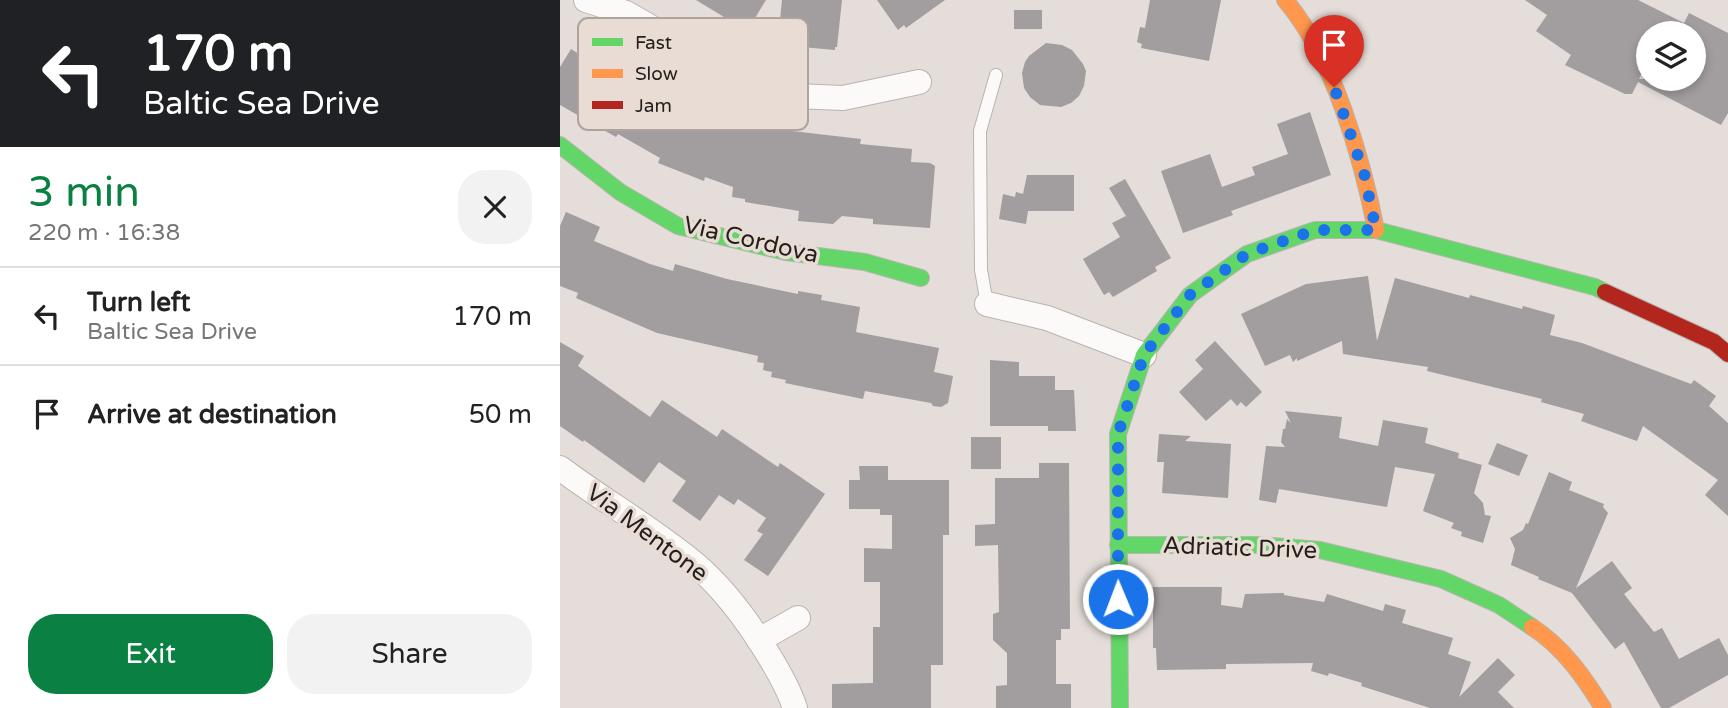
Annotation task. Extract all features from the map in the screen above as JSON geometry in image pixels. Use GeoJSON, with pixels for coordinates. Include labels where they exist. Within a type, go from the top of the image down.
{"type":"FeatureCollection","features":[{"type":"Feature","properties":{"kind":"street"},"geometry":{"type":"LineString","coordinates":[[586,0],[635,18]]}},
{"type":"Feature","properties":{"kind":"street"},"geometry":{"type":"LineString","coordinates":[[1285,0],[1303,22],[1322,54],[1364,173],[1376,230]]}},
{"type":"Feature","properties":{"kind":"street"},"geometry":{"type":"LineString","coordinates":[[808,97],[843,98],[919,82]]}},
{"type":"Feature","properties":{"kind":"street","name":"Via Cordova"},"geometry":{"type":"LineString","coordinates":[[560,145],[620,192],[678,226],[786,252],[865,262],[921,278]]}},
{"type":"Feature","properties":{"kind":"street"},"geometry":{"type":"LineString","coordinates":[[1120,708],[1118,434],[1144,355],[1190,295],[1247,254],[1315,230],[1376,230],[1595,287],[1714,342],[1728,354]]}},
{"type":"Feature","properties":{"kind":"street"},"geometry":{"type":"LineString","coordinates":[[987,304],[1047,318],[1144,355]]}},
{"type":"Feature","properties":{"kind":"street","name":"Via Mentone"},"geometry":{"type":"LineString","coordinates":[[560,468],[697,566],[730,600],[760,640],[788,688],[795,708]]}},
{"type":"Feature","properties":{"kind":"street","name":"Adriatic Drive"},"geometry":{"type":"LineString","coordinates":[[1118,545],[1259,545],[1320,550],[1441,579],[1499,605],[1543,634],[1583,675],[1603,708]]}},
{"type":"Feature","properties":{"kind":"street"},"geometry":{"type":"LineString","coordinates":[[760,640],[798,618]]}},
{"type":"Feature","properties":{"kind":"lane"},"geometry":{"type":"LineString","coordinates":[[987,304],[981,270],[980,131],[996,75]]}},
{"type":"Feature","properties":{"kind":"building"},"geometry":{"type":"Polygon","coordinates":[[[696,0],[766,0],[755,18],[726,18],[696,0]]]}},
{"type":"Feature","properties":{"kind":"building"},"geometry":{"type":"Polygon","coordinates":[[[782,0],[842,0],[835,50],[808,48],[808,18],[780,18],[782,0]]]}},
{"type":"Feature","properties":{"kind":"building"},"geometry":{"type":"Polygon","coordinates":[[[877,0],[945,0],[906,28],[904,25],[898,30],[877,0]]]}},
{"type":"Feature","properties":{"kind":"building"},"geometry":{"type":"Polygon","coordinates":[[[1150,0],[1221,0],[1209,61],[1141,48],[1142,44],[1137,42],[1140,27],[1145,28],[1150,0]]]}},
{"type":"Feature","properties":{"kind":"building"},"geometry":{"type":"Polygon","coordinates":[[[1525,0],[1638,0],[1680,21],[1636,21],[1636,86],[1632,94],[1625,94],[1565,65],[1571,55],[1536,31],[1547,15],[1525,0]]]}},
{"type":"Feature","properties":{"kind":"building"},"geometry":{"type":"Polygon","coordinates":[[[1014,10],[1042,10],[1042,29],[1014,29],[1014,10]]]}},
{"type":"Feature","properties":{"kind":"building"},"geometry":{"type":"Polygon","coordinates":[[[1689,13],[1705,21],[1685,21],[1689,13]]]}},
{"type":"Feature","properties":{"kind":"building"},"geometry":{"type":"Polygon","coordinates":[[[1706,22],[1728,33],[1728,113],[1721,125],[1655,91],[1706,91],[1706,22]]]}},
{"type":"Feature","properties":{"kind":"building"},"geometry":{"type":"Polygon","coordinates":[[[1046,43],[1062,45],[1072,50],[1086,71],[1084,86],[1079,96],[1061,107],[1040,105],[1024,88],[1022,73],[1025,62],[1046,43]]]}},
{"type":"Feature","properties":{"kind":"building"},"geometry":{"type":"Polygon","coordinates":[[[571,49],[578,53],[578,115],[560,105],[560,67],[571,49]]]}},
{"type":"Feature","properties":{"kind":"building"},"geometry":{"type":"Polygon","coordinates":[[[1310,112],[1331,175],[1231,211],[1233,215],[1183,233],[1161,171],[1210,154],[1222,187],[1255,175],[1252,167],[1288,154],[1277,124],[1310,112]]]}},
{"type":"Feature","properties":{"kind":"building"},"geometry":{"type":"Polygon","coordinates":[[[604,130],[783,130],[861,139],[860,144],[912,149],[911,162],[930,163],[935,166],[930,228],[873,224],[873,219],[842,216],[833,224],[798,221],[799,211],[745,202],[745,199],[732,197],[733,187],[705,177],[704,181],[658,163],[660,158],[618,134],[616,137],[604,130]]]}},
{"type":"Feature","properties":{"kind":"building"},"geometry":{"type":"Polygon","coordinates":[[[1027,175],[1074,175],[1074,211],[1028,211],[1026,224],[999,219],[1003,194],[1015,197],[1016,192],[1023,194],[1027,175]]]}},
{"type":"Feature","properties":{"kind":"building"},"geometry":{"type":"Polygon","coordinates":[[[1125,179],[1171,258],[1155,267],[1157,271],[1113,297],[1109,292],[1104,295],[1083,259],[1120,237],[1112,223],[1126,216],[1109,188],[1125,179]]]}},
{"type":"Feature","properties":{"kind":"building"},"geometry":{"type":"Polygon","coordinates":[[[566,212],[600,227],[594,241],[650,264],[673,271],[675,264],[727,279],[798,294],[798,291],[822,295],[821,300],[860,307],[856,332],[939,348],[934,372],[953,376],[948,403],[941,407],[933,406],[931,403],[865,391],[863,399],[785,383],[786,380],[771,377],[772,372],[763,370],[764,363],[757,362],[758,356],[657,333],[576,298],[578,293],[560,286],[560,226],[566,212]]]}},
{"type":"Feature","properties":{"kind":"building"},"geometry":{"type":"Polygon","coordinates":[[[1368,276],[1377,341],[1395,278],[1469,298],[1470,295],[1555,315],[1550,335],[1582,343],[1691,384],[1694,380],[1716,396],[1709,406],[1728,423],[1728,516],[1705,495],[1718,480],[1643,426],[1637,441],[1581,421],[1584,414],[1541,402],[1542,399],[1427,371],[1428,367],[1343,354],[1342,341],[1297,361],[1297,358],[1293,362],[1290,355],[1265,366],[1241,314],[1306,284],[1368,276]]]}},
{"type":"Feature","properties":{"kind":"building"},"geometry":{"type":"Polygon","coordinates":[[[1215,341],[1262,392],[1246,407],[1241,402],[1237,406],[1231,399],[1206,421],[1179,392],[1203,369],[1195,360],[1215,341]]]}},
{"type":"Feature","properties":{"kind":"building"},"geometry":{"type":"Polygon","coordinates":[[[560,342],[584,356],[578,366],[650,417],[662,400],[717,437],[722,429],[778,467],[780,463],[825,494],[768,576],[744,560],[763,534],[757,531],[766,518],[738,499],[734,505],[719,495],[700,521],[672,501],[686,481],[659,462],[644,483],[560,426],[560,342]]]}},
{"type":"Feature","properties":{"kind":"building"},"geometry":{"type":"Polygon","coordinates":[[[990,360],[1019,362],[1019,376],[1055,376],[1055,390],[1074,390],[1076,431],[1048,431],[1048,426],[990,426],[990,360]]]}},
{"type":"Feature","properties":{"kind":"building"},"geometry":{"type":"Polygon","coordinates":[[[1285,411],[1342,417],[1339,438],[1378,446],[1383,420],[1428,428],[1425,443],[1459,453],[1458,458],[1482,465],[1474,493],[1483,503],[1485,515],[1491,516],[1483,543],[1461,536],[1462,532],[1451,528],[1454,523],[1423,511],[1435,474],[1395,467],[1387,507],[1279,489],[1276,503],[1259,500],[1266,446],[1285,447],[1281,442],[1283,429],[1287,419],[1291,423],[1285,411]]]}},
{"type":"Feature","properties":{"kind":"building"},"geometry":{"type":"Polygon","coordinates":[[[1159,434],[1191,436],[1185,441],[1231,444],[1228,498],[1162,493],[1164,462],[1157,462],[1159,434]]]}},
{"type":"Feature","properties":{"kind":"building"},"geometry":{"type":"Polygon","coordinates":[[[971,437],[1001,437],[1001,469],[971,469],[971,437]]]}},
{"type":"Feature","properties":{"kind":"building"},"geometry":{"type":"Polygon","coordinates":[[[1497,443],[1528,455],[1519,476],[1488,464],[1497,443]]]}},
{"type":"Feature","properties":{"kind":"building"},"geometry":{"type":"Polygon","coordinates":[[[1039,463],[1069,463],[1070,629],[1061,629],[1061,640],[1056,640],[1056,684],[1071,684],[1071,708],[996,708],[996,686],[1007,685],[1007,653],[993,640],[993,614],[999,612],[998,545],[975,546],[975,525],[995,524],[995,478],[1039,478],[1039,463]]]}},
{"type":"Feature","properties":{"kind":"building"},"geometry":{"type":"Polygon","coordinates":[[[859,466],[888,466],[888,480],[949,480],[949,535],[943,535],[943,665],[931,665],[931,708],[832,708],[832,684],[873,683],[873,627],[880,627],[880,582],[864,582],[864,548],[892,549],[892,515],[880,515],[880,509],[849,509],[849,480],[860,480],[859,466]]]}},
{"type":"Feature","properties":{"kind":"building"},"geometry":{"type":"Polygon","coordinates":[[[1549,472],[1572,482],[1569,490],[1604,504],[1603,507],[1608,513],[1576,588],[1612,561],[1632,588],[1624,594],[1654,632],[1662,628],[1679,659],[1719,638],[1728,655],[1728,675],[1669,708],[1661,708],[1624,642],[1615,649],[1572,593],[1511,565],[1515,549],[1510,538],[1528,524],[1549,472]]]}},
{"type":"Feature","properties":{"kind":"building"},"geometry":{"type":"Polygon","coordinates":[[[1153,587],[1222,587],[1221,605],[1242,608],[1245,594],[1284,593],[1324,602],[1327,594],[1383,611],[1385,604],[1406,610],[1402,623],[1453,638],[1448,654],[1471,662],[1459,697],[1498,658],[1515,675],[1498,692],[1514,708],[1430,708],[1361,686],[1362,683],[1329,673],[1328,676],[1311,671],[1313,663],[1226,664],[1226,669],[1157,670],[1156,648],[1153,648],[1153,587]]]}},
{"type":"Feature","properties":{"kind":"traffic: fast"},"geometry":{"type":"LineString","coordinates":[[560,145],[620,192],[678,226],[786,252],[865,262],[921,278]]}},
{"type":"Feature","properties":{"kind":"traffic: fast"},"geometry":{"type":"LineString","coordinates":[[1120,708],[1118,434],[1144,355],[1190,295],[1247,254],[1315,230],[1376,230],[1595,287],[1605,292]]}},
{"type":"Feature","properties":{"kind":"traffic: fast"},"geometry":{"type":"LineString","coordinates":[[1118,545],[1259,545],[1320,550],[1441,579],[1499,605],[1532,627]]}},
{"type":"Feature","properties":{"kind":"traffic: slow"},"geometry":{"type":"LineString","coordinates":[[1285,0],[1318,49],[1331,78],[1354,140],[1376,230]]}},
{"type":"Feature","properties":{"kind":"traffic: slow"},"geometry":{"type":"LineString","coordinates":[[1532,627],[1572,663],[1603,708]]}},
{"type":"Feature","properties":{"kind":"traffic: jam"},"geometry":{"type":"LineString","coordinates":[[1605,292],[1714,342],[1728,354]]}},
{"type":"Feature","properties":{"kind":"route"},"geometry":{"type":"LineString","coordinates":[[1118,599],[1118,434],[1144,355],[1190,295],[1247,254],[1315,230],[1376,230],[1364,173],[1334,87]]}}]}
